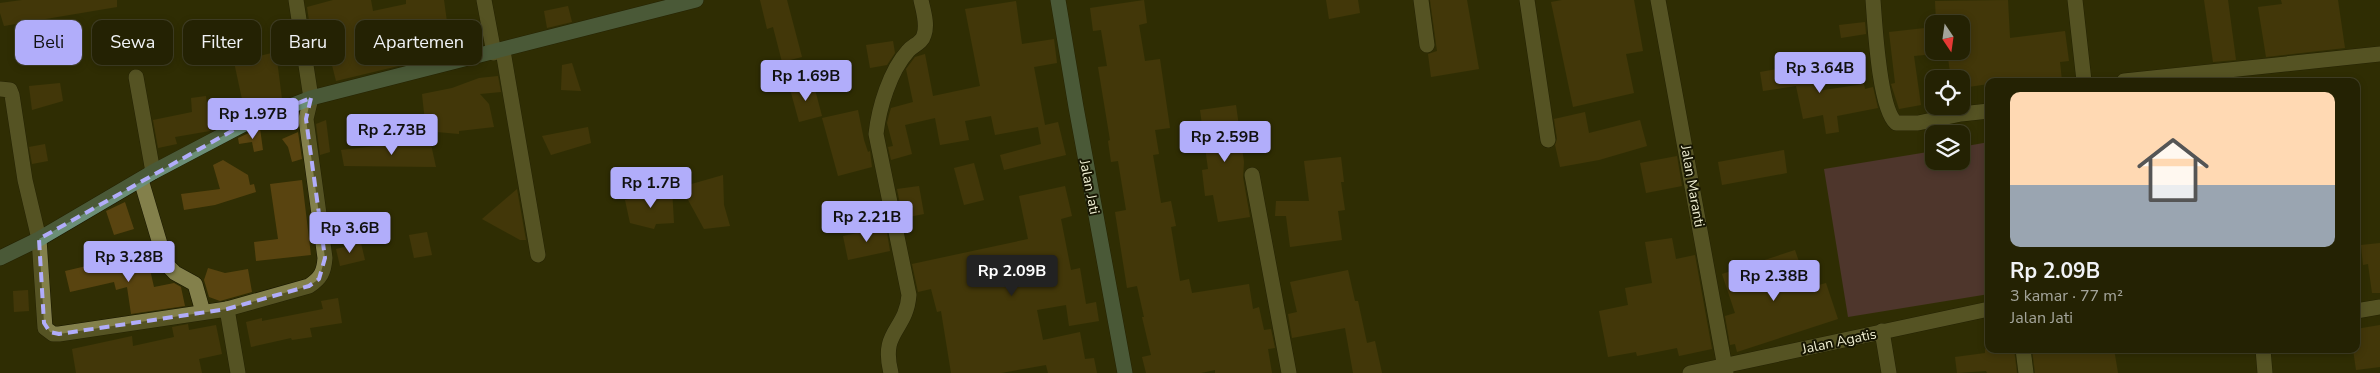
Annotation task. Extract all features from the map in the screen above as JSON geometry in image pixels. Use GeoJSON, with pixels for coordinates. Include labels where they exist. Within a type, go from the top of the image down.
{"type":"FeatureCollection","features":[{"type":"Feature","properties":{"kind":"street"},"geometry":{"type":"LineString","coordinates":[[0,89],[10,90],[12,95],[25,180],[39,239],[44,324],[45,328],[53,334],[227,309],[309,286],[319,279],[324,271],[326,258],[306,119],[311,98],[296,0]]}},
{"type":"Feature","properties":{"kind":"street"},"geometry":{"type":"LineString","coordinates":[[484,0],[498,52],[538,255]]}},
{"type":"Feature","properties":{"kind":"street"},"geometry":{"type":"LineString","coordinates":[[0,258],[39,239],[147,176],[246,123],[311,98],[498,52],[696,0]]}},
{"type":"Feature","properties":{"kind":"street"},"geometry":{"type":"LineString","coordinates":[[891,373],[888,347],[890,337],[902,321],[908,308],[909,295],[876,134],[880,110],[892,79],[909,50],[919,44],[924,35],[925,23],[921,0]]}},
{"type":"Feature","properties":{"kind":"street","name":"Jalan Jati"},"geometry":{"type":"LineString","coordinates":[[1058,0],[1125,373]]}},
{"type":"Feature","properties":{"kind":"street"},"geometry":{"type":"LineString","coordinates":[[1421,0],[1427,45]]}},
{"type":"Feature","properties":{"kind":"street"},"geometry":{"type":"LineString","coordinates":[[1527,0],[1548,140]]}},
{"type":"Feature","properties":{"kind":"street","name":"Jalan Maranti"},"geometry":{"type":"LineString","coordinates":[[1658,0],[1726,369]]}},
{"type":"Feature","properties":{"kind":"street"},"geometry":{"type":"LineString","coordinates":[[1873,0],[1884,97],[1891,118],[1896,122],[1911,123],[1985,112]]}},
{"type":"Feature","properties":{"kind":"street"},"geometry":{"type":"LineString","coordinates":[[2075,0],[2084,78]]}},
{"type":"Feature","properties":{"kind":"street"},"geometry":{"type":"LineString","coordinates":[[2152,78],[2380,54]]}},
{"type":"Feature","properties":{"kind":"street"},"geometry":{"type":"LineString","coordinates":[[136,78],[147,176],[166,264],[176,273],[195,284],[203,312]]}},
{"type":"Feature","properties":{"kind":"street"},"geometry":{"type":"LineString","coordinates":[[1252,175],[1289,373]]}},
{"type":"Feature","properties":{"kind":"street"},"geometry":{"type":"LineString","coordinates":[[2360,311],[2380,307]]}},
{"type":"Feature","properties":{"kind":"street"},"geometry":{"type":"LineString","coordinates":[[227,309],[238,373]]}},
{"type":"Feature","properties":{"kind":"street","name":"Jalan Agatis"},"geometry":{"type":"LineString","coordinates":[[1690,373],[1726,369],[1882,331],[1985,309]]}},
{"type":"Feature","properties":{"kind":"street"},"geometry":{"type":"LineString","coordinates":[[1882,331],[1889,373]]}},
{"type":"Feature","properties":{"kind":"street"},"geometry":{"type":"LineString","coordinates":[[2024,353],[2026,373]]}},
{"type":"Feature","properties":{"kind":"street"},"geometry":{"type":"LineString","coordinates":[[2263,353],[2265,373]]}},
{"type":"Feature","properties":{"kind":"highlighted area"},"geometry":{"type":"Polygon","coordinates":[[[311,98],[306,119],[325,258],[319,279],[309,286],[227,309],[59,334],[50,332],[44,323],[39,239],[246,123],[311,98]]]}},
{"type":"Feature","properties":{"kind":"shaded area"},"geometry":{"type":"Polygon","coordinates":[[[1985,143],[1985,295],[1848,317],[1824,169],[1925,152],[1925,170],[1970,170],[1970,145],[1985,143]]]}},
{"type":"Feature","properties":{"kind":"building"},"geometry":{"type":"Polygon","coordinates":[[[22,0],[117,0],[117,7],[40,20],[15,20],[15,24],[4,26],[0,13],[0,3],[22,0]]]}},
{"type":"Feature","properties":{"kind":"building"},"geometry":{"type":"Polygon","coordinates":[[[333,0],[371,0],[373,11],[406,4],[406,0],[444,0],[447,20],[355,20],[355,65],[403,65],[336,81],[332,65],[345,65],[345,20],[309,20],[307,7],[333,0]]]}},
{"type":"Feature","properties":{"kind":"building"},"geometry":{"type":"Polygon","coordinates":[[[760,0],[787,0],[802,57],[782,62],[773,27],[767,29],[760,0]]]}},
{"type":"Feature","properties":{"kind":"building"},"geometry":{"type":"Polygon","coordinates":[[[1144,0],[1147,23],[1139,25],[1145,61],[1160,59],[1170,128],[1155,130],[1159,154],[1153,155],[1161,203],[1171,201],[1176,226],[1171,227],[1180,281],[1189,279],[1192,293],[1249,284],[1253,309],[1259,307],[1264,330],[1271,329],[1275,348],[1268,349],[1272,373],[1215,373],[1215,370],[1201,373],[1146,373],[1142,357],[1151,355],[1142,317],[1144,317],[1137,286],[1127,288],[1115,212],[1126,210],[1118,161],[1111,162],[1108,141],[1110,140],[1098,67],[1107,66],[1101,30],[1093,31],[1090,8],[1144,0]]]}},
{"type":"Feature","properties":{"kind":"building"},"geometry":{"type":"Polygon","coordinates":[[[1326,0],[1358,0],[1360,13],[1329,19],[1326,0]]]}},
{"type":"Feature","properties":{"kind":"building"},"geometry":{"type":"Polygon","coordinates":[[[1430,0],[1467,0],[1479,69],[1431,77],[1428,54],[1437,51],[1430,0]]]}},
{"type":"Feature","properties":{"kind":"building"},"geometry":{"type":"Polygon","coordinates":[[[1562,0],[1634,0],[1643,51],[1626,54],[1634,93],[1573,107],[1551,2],[1562,0]]]}},
{"type":"Feature","properties":{"kind":"building"},"geometry":{"type":"Polygon","coordinates":[[[2008,0],[2010,38],[2065,31],[2069,61],[2060,62],[2062,78],[1985,78],[1985,85],[1970,87],[1970,70],[1950,70],[1948,60],[1970,60],[1970,15],[1936,15],[1935,1],[2008,0]]]}},
{"type":"Feature","properties":{"kind":"building"},"geometry":{"type":"Polygon","coordinates":[[[2204,0],[2228,0],[2236,60],[2213,62],[2204,0]]]}},
{"type":"Feature","properties":{"kind":"building"},"geometry":{"type":"Polygon","coordinates":[[[2281,0],[2338,0],[2345,48],[2266,57],[2258,7],[2282,4],[2281,0]]]}},
{"type":"Feature","properties":{"kind":"building"},"geometry":{"type":"Polygon","coordinates":[[[1016,1],[1022,44],[1054,39],[1057,63],[1034,67],[1045,125],[1058,122],[1066,155],[1004,170],[1000,155],[1041,144],[1038,127],[995,135],[991,116],[965,121],[969,140],[940,145],[935,118],[905,125],[912,154],[891,160],[888,147],[893,146],[887,123],[891,108],[913,102],[906,69],[915,57],[925,54],[933,96],[980,86],[965,9],[1016,1]]]}},
{"type":"Feature","properties":{"kind":"building"},"geometry":{"type":"Polygon","coordinates":[[[568,6],[572,22],[547,28],[544,11],[568,6]]]}},
{"type":"Feature","properties":{"kind":"building"},"geometry":{"type":"Polygon","coordinates":[[[1865,22],[1866,34],[1841,38],[1839,25],[1865,22]]]}},
{"type":"Feature","properties":{"kind":"building"},"geometry":{"type":"Polygon","coordinates":[[[1925,28],[1925,55],[1914,56],[1921,105],[1899,109],[1891,84],[1895,83],[1889,32],[1925,28]]]}},
{"type":"Feature","properties":{"kind":"building"},"geometry":{"type":"Polygon","coordinates":[[[893,41],[895,53],[887,65],[870,68],[866,45],[893,41]]]}},
{"type":"Feature","properties":{"kind":"building"},"geometry":{"type":"Polygon","coordinates":[[[271,53],[271,65],[278,65],[282,99],[259,108],[258,106],[258,108],[245,113],[235,65],[261,65],[261,56],[271,53]]]}},
{"type":"Feature","properties":{"kind":"building"},"geometry":{"type":"Polygon","coordinates":[[[1814,57],[1817,91],[1864,84],[1865,89],[1873,87],[1878,108],[1837,116],[1839,132],[1826,134],[1823,115],[1803,119],[1796,86],[1763,91],[1760,72],[1795,66],[1794,59],[1814,57]]]}},
{"type":"Feature","properties":{"kind":"building"},"geometry":{"type":"Polygon","coordinates":[[[572,63],[581,91],[561,90],[562,65],[572,63]]]}},
{"type":"Feature","properties":{"kind":"building"},"geometry":{"type":"Polygon","coordinates":[[[498,76],[501,92],[480,94],[489,104],[494,127],[459,131],[459,134],[426,131],[422,94],[452,88],[479,78],[498,76]]]}},
{"type":"Feature","properties":{"kind":"building"},"geometry":{"type":"Polygon","coordinates":[[[813,82],[822,116],[799,122],[790,89],[813,82]]]}},
{"type":"Feature","properties":{"kind":"building"},"geometry":{"type":"Polygon","coordinates":[[[60,83],[63,101],[32,110],[29,86],[60,83]]]}},
{"type":"Feature","properties":{"kind":"building"},"geometry":{"type":"Polygon","coordinates":[[[206,96],[210,131],[175,137],[177,144],[158,148],[153,120],[192,112],[191,98],[206,96]]]}},
{"type":"Feature","properties":{"kind":"building"},"geometry":{"type":"Polygon","coordinates":[[[1236,105],[1244,162],[1243,177],[1250,217],[1218,222],[1213,195],[1205,196],[1202,170],[1208,169],[1200,110],[1236,105]]]}},
{"type":"Feature","properties":{"kind":"building"},"geometry":{"type":"Polygon","coordinates":[[[858,110],[864,140],[868,152],[870,151],[872,167],[838,176],[822,118],[858,110]]]}},
{"type":"Feature","properties":{"kind":"building"},"geometry":{"type":"Polygon","coordinates":[[[1585,112],[1589,133],[1640,120],[1647,146],[1599,160],[1560,167],[1555,145],[1557,139],[1554,119],[1585,112]]]}},
{"type":"Feature","properties":{"kind":"building"},"geometry":{"type":"Polygon","coordinates":[[[326,120],[330,152],[320,155],[316,124],[326,120]]]}},
{"type":"Feature","properties":{"kind":"building"},"geometry":{"type":"Polygon","coordinates":[[[588,127],[591,143],[551,155],[542,136],[588,127]]]}},
{"type":"Feature","properties":{"kind":"building"},"geometry":{"type":"Polygon","coordinates":[[[260,128],[263,150],[254,152],[252,142],[239,144],[238,138],[260,128]]]}},
{"type":"Feature","properties":{"kind":"building"},"geometry":{"type":"Polygon","coordinates":[[[298,132],[302,159],[292,162],[288,147],[282,139],[298,132]]]}},
{"type":"Feature","properties":{"kind":"building"},"geometry":{"type":"Polygon","coordinates":[[[430,140],[436,167],[344,166],[341,150],[430,140]]]}},
{"type":"Feature","properties":{"kind":"building"},"geometry":{"type":"Polygon","coordinates":[[[45,144],[48,161],[32,164],[29,147],[45,144]]]}},
{"type":"Feature","properties":{"kind":"building"},"geometry":{"type":"Polygon","coordinates":[[[1784,150],[1787,173],[1722,185],[1718,162],[1784,150]]]}},
{"type":"Feature","properties":{"kind":"building"},"geometry":{"type":"Polygon","coordinates":[[[1677,156],[1682,186],[1646,193],[1640,163],[1677,156]]]}},
{"type":"Feature","properties":{"kind":"building"},"geometry":{"type":"Polygon","coordinates":[[[1341,157],[1344,182],[1341,182],[1345,210],[1338,211],[1342,240],[1290,247],[1286,216],[1275,216],[1276,201],[1309,201],[1304,161],[1341,157]]]}},
{"type":"Feature","properties":{"kind":"building"},"geometry":{"type":"Polygon","coordinates":[[[223,160],[248,175],[250,185],[254,184],[256,192],[215,205],[184,210],[181,194],[220,189],[213,165],[223,160]]]}},
{"type":"Feature","properties":{"kind":"building"},"geometry":{"type":"Polygon","coordinates":[[[974,163],[984,200],[964,205],[954,168],[974,163]]]}},
{"type":"Feature","properties":{"kind":"building"},"geometry":{"type":"Polygon","coordinates":[[[723,175],[724,205],[730,226],[704,229],[681,187],[723,175]]]}},
{"type":"Feature","properties":{"kind":"building"},"geometry":{"type":"Polygon","coordinates":[[[302,180],[311,255],[256,261],[254,242],[278,239],[270,184],[302,180]]]}},
{"type":"Feature","properties":{"kind":"building"},"geometry":{"type":"Polygon","coordinates":[[[919,186],[924,214],[903,218],[897,189],[919,186]]]}},
{"type":"Feature","properties":{"kind":"building"},"geometry":{"type":"Polygon","coordinates":[[[1065,186],[1072,216],[1061,219],[1071,270],[1080,268],[1086,304],[1096,302],[1099,321],[1069,326],[1066,305],[1037,310],[1043,340],[1080,332],[1085,359],[1094,358],[1097,373],[1048,373],[1046,365],[1001,373],[951,373],[941,311],[937,312],[931,289],[918,292],[912,264],[1028,239],[1019,196],[1065,186]]]}},
{"type":"Feature","properties":{"kind":"building"},"geometry":{"type":"Polygon","coordinates":[[[517,189],[526,240],[520,240],[482,219],[517,189]]]}},
{"type":"Feature","properties":{"kind":"building"},"geometry":{"type":"Polygon","coordinates":[[[672,189],[674,223],[656,224],[654,229],[630,223],[625,200],[672,189]]]}},
{"type":"Feature","properties":{"kind":"building"},"geometry":{"type":"Polygon","coordinates":[[[125,202],[134,229],[114,235],[106,211],[125,202]]]}},
{"type":"Feature","properties":{"kind":"building"},"geometry":{"type":"Polygon","coordinates":[[[886,227],[890,251],[848,260],[843,236],[886,227]]]}},
{"type":"Feature","properties":{"kind":"building"},"geometry":{"type":"Polygon","coordinates":[[[427,232],[432,255],[414,258],[409,235],[427,232]]]}},
{"type":"Feature","properties":{"kind":"building"},"geometry":{"type":"Polygon","coordinates":[[[1672,238],[1676,259],[1695,255],[1712,349],[1679,356],[1677,348],[1637,356],[1636,352],[1608,357],[1599,311],[1628,305],[1625,288],[1652,283],[1645,242],[1672,238]]]}},
{"type":"Feature","properties":{"kind":"building"},"geometry":{"type":"Polygon","coordinates":[[[361,243],[365,260],[340,266],[336,249],[361,243]]]}},
{"type":"Feature","properties":{"kind":"building"},"geometry":{"type":"Polygon","coordinates":[[[2380,243],[2380,293],[2372,293],[2368,264],[2363,265],[2361,245],[2380,243]]]}},
{"type":"Feature","properties":{"kind":"building"},"geometry":{"type":"Polygon","coordinates":[[[1795,250],[1808,288],[1826,283],[1838,319],[1737,352],[1735,344],[1730,345],[1725,316],[1735,313],[1722,274],[1795,250]]]}},
{"type":"Feature","properties":{"kind":"building"},"geometry":{"type":"Polygon","coordinates":[[[146,252],[154,287],[174,283],[181,287],[185,306],[131,314],[127,287],[116,290],[114,282],[70,292],[65,271],[146,252]]]}},
{"type":"Feature","properties":{"kind":"building"},"geometry":{"type":"Polygon","coordinates":[[[208,268],[225,273],[248,269],[252,292],[220,301],[209,297],[204,280],[208,268]]]}},
{"type":"Feature","properties":{"kind":"building"},"geometry":{"type":"Polygon","coordinates":[[[1348,270],[1355,301],[1358,301],[1367,343],[1375,341],[1382,373],[1353,373],[1345,328],[1292,338],[1288,314],[1297,312],[1290,282],[1348,270]]]}},
{"type":"Feature","properties":{"kind":"building"},"geometry":{"type":"Polygon","coordinates":[[[28,290],[29,311],[14,312],[13,291],[28,290]]]}},
{"type":"Feature","properties":{"kind":"building"},"geometry":{"type":"Polygon","coordinates":[[[338,298],[342,323],[310,328],[312,337],[292,340],[291,338],[251,347],[246,322],[262,318],[262,321],[323,309],[321,301],[338,298]]]}},
{"type":"Feature","properties":{"kind":"building"},"geometry":{"type":"Polygon","coordinates":[[[188,324],[189,330],[216,325],[222,354],[199,359],[202,373],[76,373],[72,349],[132,336],[133,346],[174,337],[172,327],[188,324]]]}},
{"type":"Feature","properties":{"kind":"building"},"geometry":{"type":"Polygon","coordinates":[[[2380,325],[2380,367],[2356,370],[2354,353],[2360,353],[2360,328],[2380,325]]]}},
{"type":"Feature","properties":{"kind":"building"},"geometry":{"type":"Polygon","coordinates":[[[1985,353],[2014,353],[2017,373],[1987,373],[1986,371],[1957,373],[1955,357],[1985,353]]]}},
{"type":"Feature","properties":{"kind":"building"},"geometry":{"type":"Polygon","coordinates":[[[2032,353],[2115,353],[2118,373],[2035,373],[2032,353]]]}}]}
